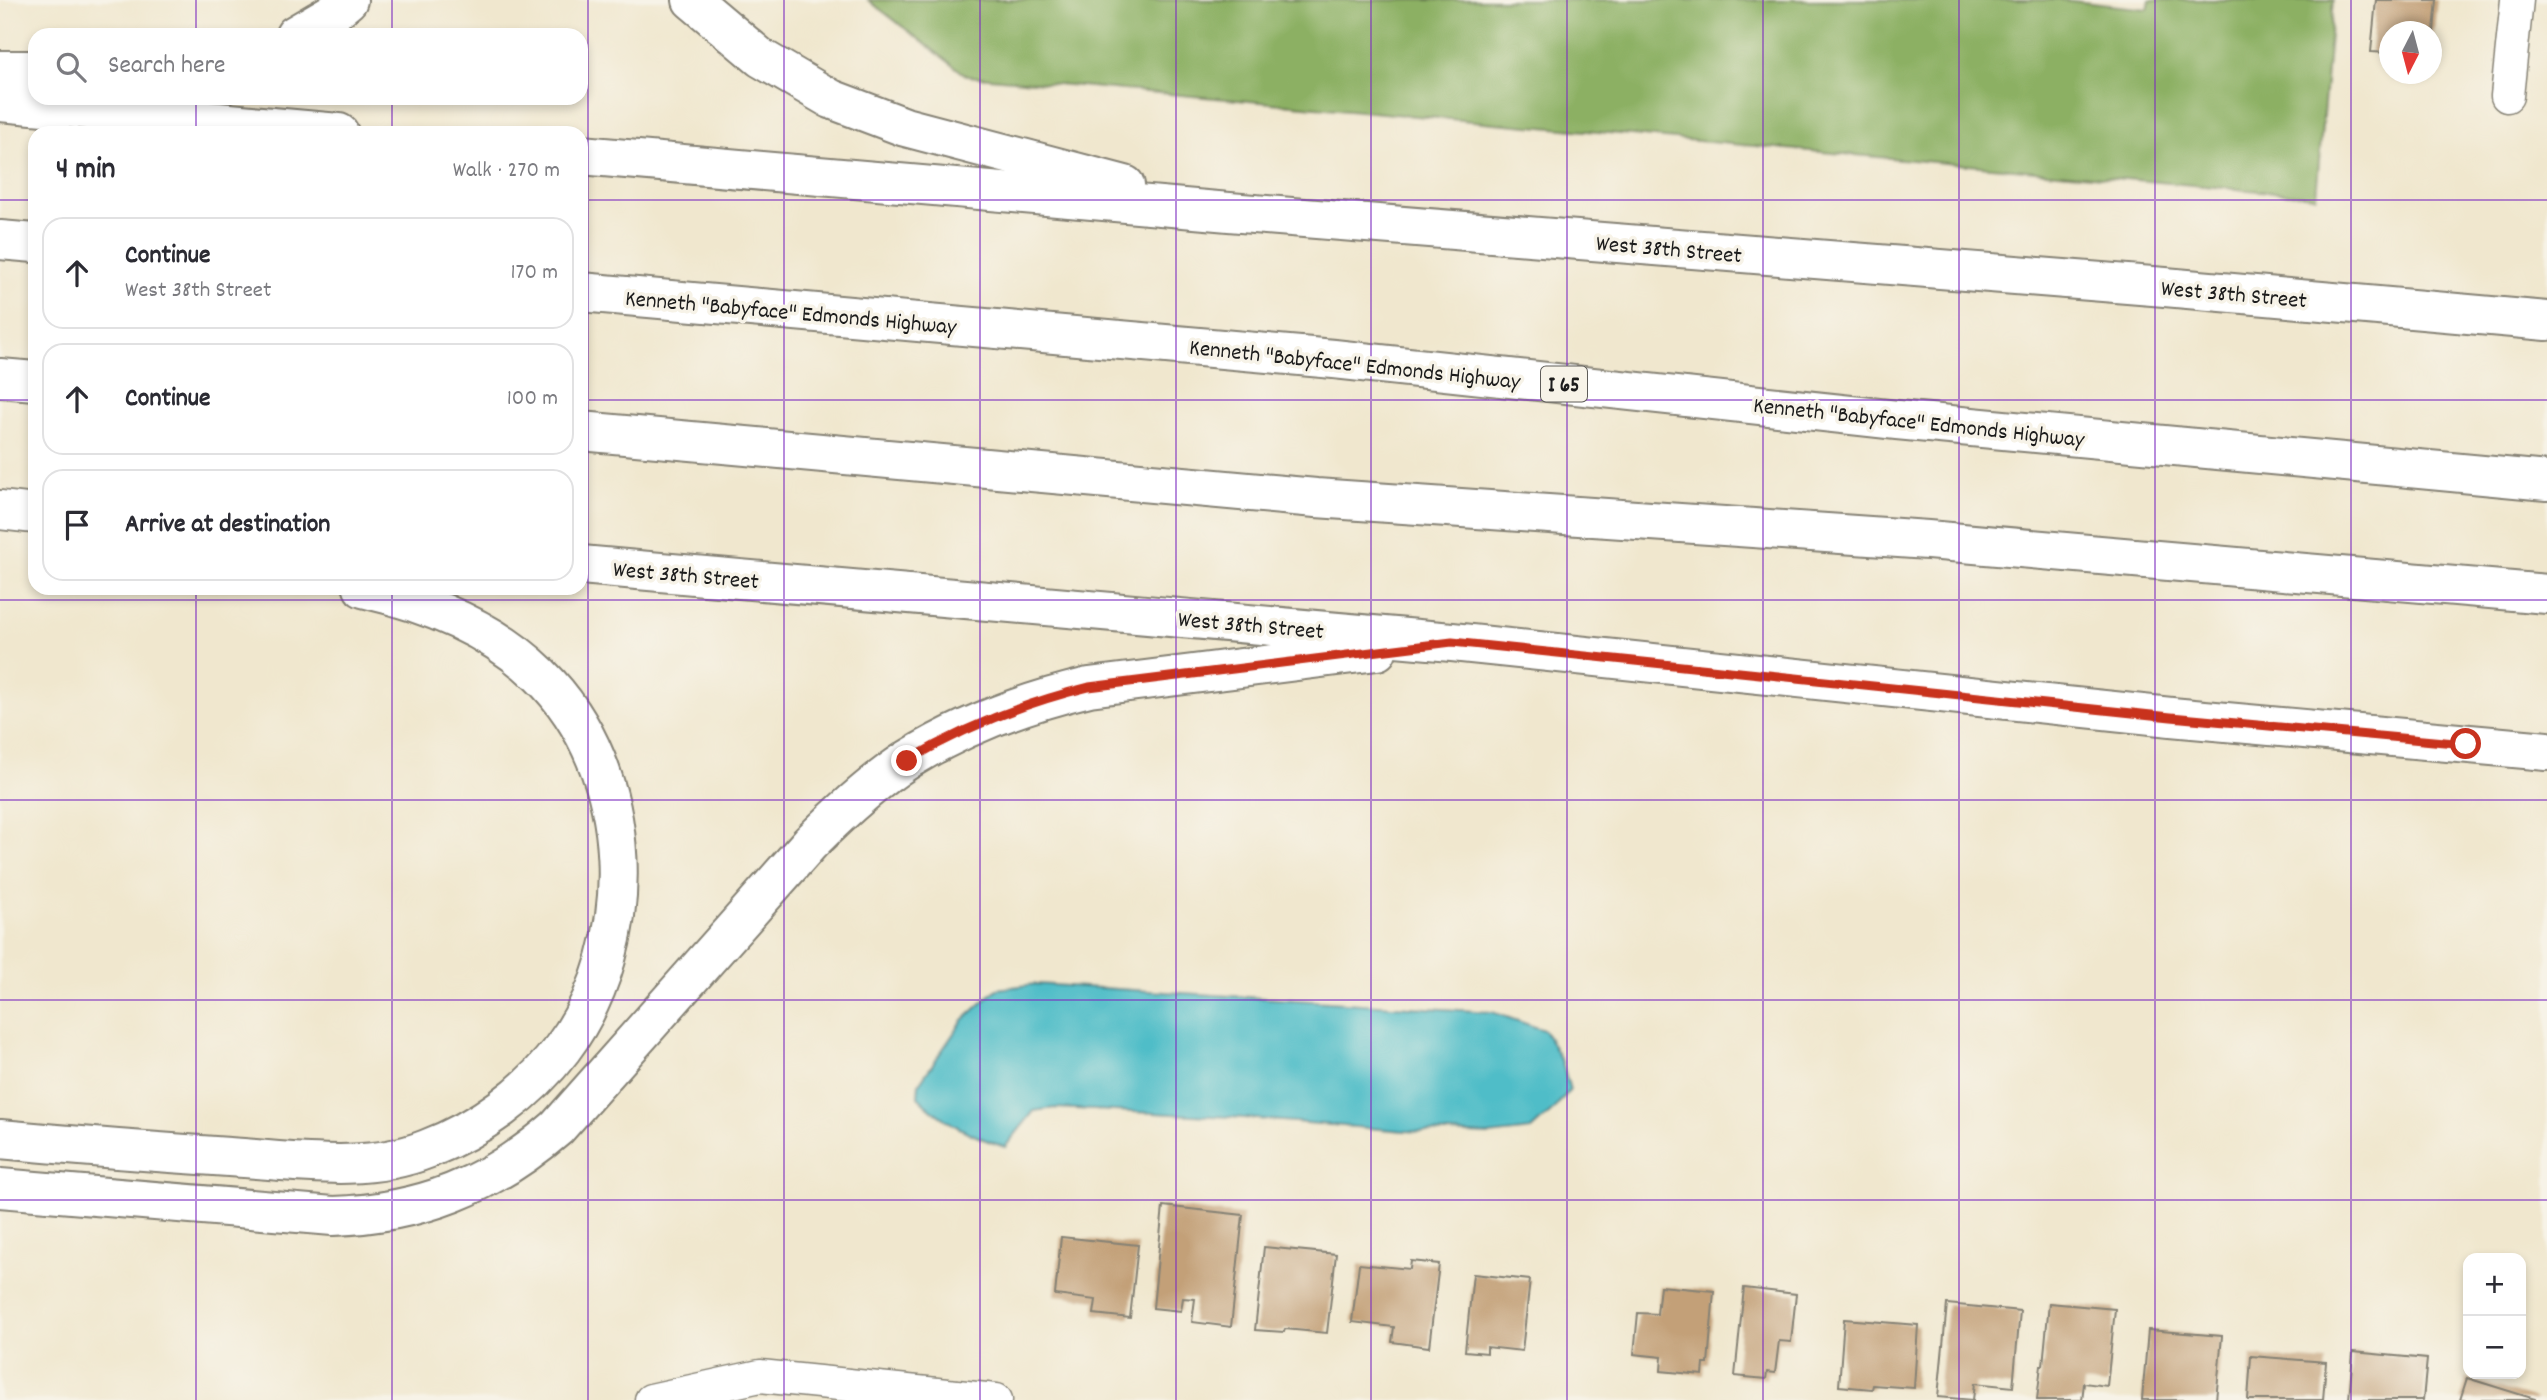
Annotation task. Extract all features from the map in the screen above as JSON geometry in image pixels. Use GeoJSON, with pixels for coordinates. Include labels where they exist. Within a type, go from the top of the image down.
{"type":"FeatureCollection","features":[{"type":"Feature","properties":{"kind":"main road"},"geometry":{"type":"LineString","coordinates":[[307,28],[348,0]]}},
{"type":"Feature","properties":{"kind":"main road"},"geometry":{"type":"LineString","coordinates":[[692,0],[761,58],[831,99],[855,109],[905,127],[1229,212]]}},
{"type":"Feature","properties":{"kind":"main road"},"geometry":{"type":"LineString","coordinates":[[0,70],[28,70]]}},
{"type":"Feature","properties":{"kind":"main road"},"geometry":{"type":"LineString","coordinates":[[0,102],[28,105]]}},
{"type":"Feature","properties":{"kind":"main road"},"geometry":{"type":"LineString","coordinates":[[33,105],[262,126]]}},
{"type":"Feature","properties":{"kind":"main road","name":"West 38th Street"},"geometry":{"type":"LineString","coordinates":[[588,156],[1229,212],[2547,321]]}},
{"type":"Feature","properties":{"kind":"main road"},"geometry":{"type":"LineString","coordinates":[[0,240],[28,242]]}},
{"type":"Feature","properties":{"kind":"main road","name":"Kenneth \"Babyface\" Edmonds Highway"},"geometry":{"type":"LineString","coordinates":[[588,293],[1334,359],[1897,421],[2547,481]]}},
{"type":"Feature","properties":{"kind":"main road"},"geometry":{"type":"LineString","coordinates":[[0,378],[28,380]]}},
{"type":"Feature","properties":{"kind":"main road"},"geometry":{"type":"LineString","coordinates":[[588,432],[1316,498],[1941,541],[2547,594]]}},
{"type":"Feature","properties":{"kind":"main road"},"geometry":{"type":"LineString","coordinates":[[0,510],[28,513]]}},
{"type":"Feature","properties":{"kind":"main road","name":"West 38th Street"},"geometry":{"type":"LineString","coordinates":[[588,566],[1452,642],[2185,719],[2547,751]]}},
{"type":"Feature","properties":{"kind":"main road"},"geometry":{"type":"LineString","coordinates":[[0,1139],[314,1163],[372,1163],[426,1150],[472,1127],[513,1098],[562,1048],[587,1008],[598,980],[608,950],[618,885],[614,825],[595,759],[563,701],[540,675],[506,648],[461,621],[433,609],[386,595]]}},
{"type":"Feature","properties":{"kind":"main road"},"geometry":{"type":"LineString","coordinates":[[0,1188],[332,1216],[400,1209],[461,1190],[516,1161],[557,1128],[577,1109],[810,843],[839,814],[872,788],[907,761],[938,743],[1019,708],[1089,687],[1452,642]]}},
{"type":"Feature","properties":{"kind":"street"},"geometry":{"type":"LineString","coordinates":[[2507,96],[2517,0]]}},
{"type":"Feature","properties":{"kind":"street"},"geometry":{"type":"LineString","coordinates":[[652,1400],[760,1376],[996,1400]]}},
{"type":"Feature","properties":{"kind":"green space"},"geometry":{"type":"Polygon","coordinates":[[[868,0],[2062,0],[2148,9],[2150,0],[2333,0],[2316,196],[967,76],[868,0]]]}},
{"type":"Feature","properties":{"kind":"water"},"geometry":{"type":"Polygon","coordinates":[[[1036,984],[1492,1012],[1544,1030],[1562,1062],[1570,1090],[1531,1130],[1489,1135],[1055,1108],[1034,1111],[1005,1147],[969,1133],[937,1114],[918,1097],[919,1084],[963,1020],[997,989],[1036,984]]]}},
{"type":"Feature","properties":{"kind":"building"},"geometry":{"type":"Polygon","coordinates":[[[2376,0],[2437,0],[2435,21],[2379,21],[2379,52],[2371,52],[2376,0]]]}},
{"type":"Feature","properties":{"kind":"building"},"geometry":{"type":"Polygon","coordinates":[[[1163,1206],[1243,1215],[1231,1327],[1192,1322],[1195,1299],[1183,1298],[1181,1311],[1153,1308],[1163,1206]]]}},
{"type":"Feature","properties":{"kind":"building"},"geometry":{"type":"Polygon","coordinates":[[[1061,1237],[1138,1245],[1130,1318],[1094,1314],[1096,1300],[1055,1295],[1061,1237]]]}},
{"type":"Feature","properties":{"kind":"building"},"geometry":{"type":"Polygon","coordinates":[[[1264,1247],[1336,1254],[1327,1333],[1285,1329],[1284,1332],[1255,1330],[1264,1247]]]}},
{"type":"Feature","properties":{"kind":"building"},"geometry":{"type":"Polygon","coordinates":[[[1411,1261],[1439,1264],[1429,1347],[1392,1342],[1394,1327],[1352,1322],[1359,1264],[1410,1269],[1411,1261]]]}},
{"type":"Feature","properties":{"kind":"building"},"geometry":{"type":"Polygon","coordinates":[[[1473,1274],[1530,1280],[1522,1351],[1487,1347],[1487,1353],[1465,1351],[1473,1274]]]}},
{"type":"Feature","properties":{"kind":"building"},"geometry":{"type":"Polygon","coordinates":[[[1660,1286],[1714,1291],[1708,1364],[1704,1364],[1703,1375],[1661,1371],[1662,1357],[1634,1354],[1638,1313],[1657,1314],[1660,1286]]]}},
{"type":"Feature","properties":{"kind":"building"},"geometry":{"type":"Polygon","coordinates":[[[1744,1288],[1796,1294],[1791,1342],[1779,1341],[1775,1373],[1767,1372],[1766,1379],[1735,1376],[1744,1288]]]}},
{"type":"Feature","properties":{"kind":"building"},"geometry":{"type":"Polygon","coordinates":[[[2049,1303],[2115,1309],[2107,1386],[2084,1383],[2082,1400],[2037,1400],[2049,1303]]]}},
{"type":"Feature","properties":{"kind":"building"},"geometry":{"type":"Polygon","coordinates":[[[1947,1304],[2020,1311],[2013,1387],[1975,1383],[1973,1400],[1938,1397],[1947,1304]]]}},
{"type":"Feature","properties":{"kind":"building"},"geometry":{"type":"Polygon","coordinates":[[[1844,1319],[1918,1325],[1914,1388],[1873,1385],[1872,1389],[1839,1386],[1844,1319]]]}},
{"type":"Feature","properties":{"kind":"building"},"geometry":{"type":"Polygon","coordinates":[[[2148,1330],[2222,1336],[2216,1400],[2142,1400],[2148,1330]]]}},
{"type":"Feature","properties":{"kind":"building"},"geometry":{"type":"Polygon","coordinates":[[[2353,1352],[2427,1359],[2423,1400],[2349,1400],[2353,1352]]]}},
{"type":"Feature","properties":{"kind":"building"},"geometry":{"type":"Polygon","coordinates":[[[2251,1356],[2326,1362],[2323,1400],[2248,1400],[2251,1356]]]}},
{"type":"Feature","properties":{"kind":"building"},"geometry":{"type":"Polygon","coordinates":[[[2467,1379],[2535,1399],[2535,1400],[2460,1400],[2467,1379]]]}},
{"type":"Feature","properties":{"kind":"route"},"geometry":{"type":"LineString","coordinates":[[907,761],[966,729],[997,716],[1046,698],[1089,687],[1452,642],[2171,717],[2466,744]]}}]}
